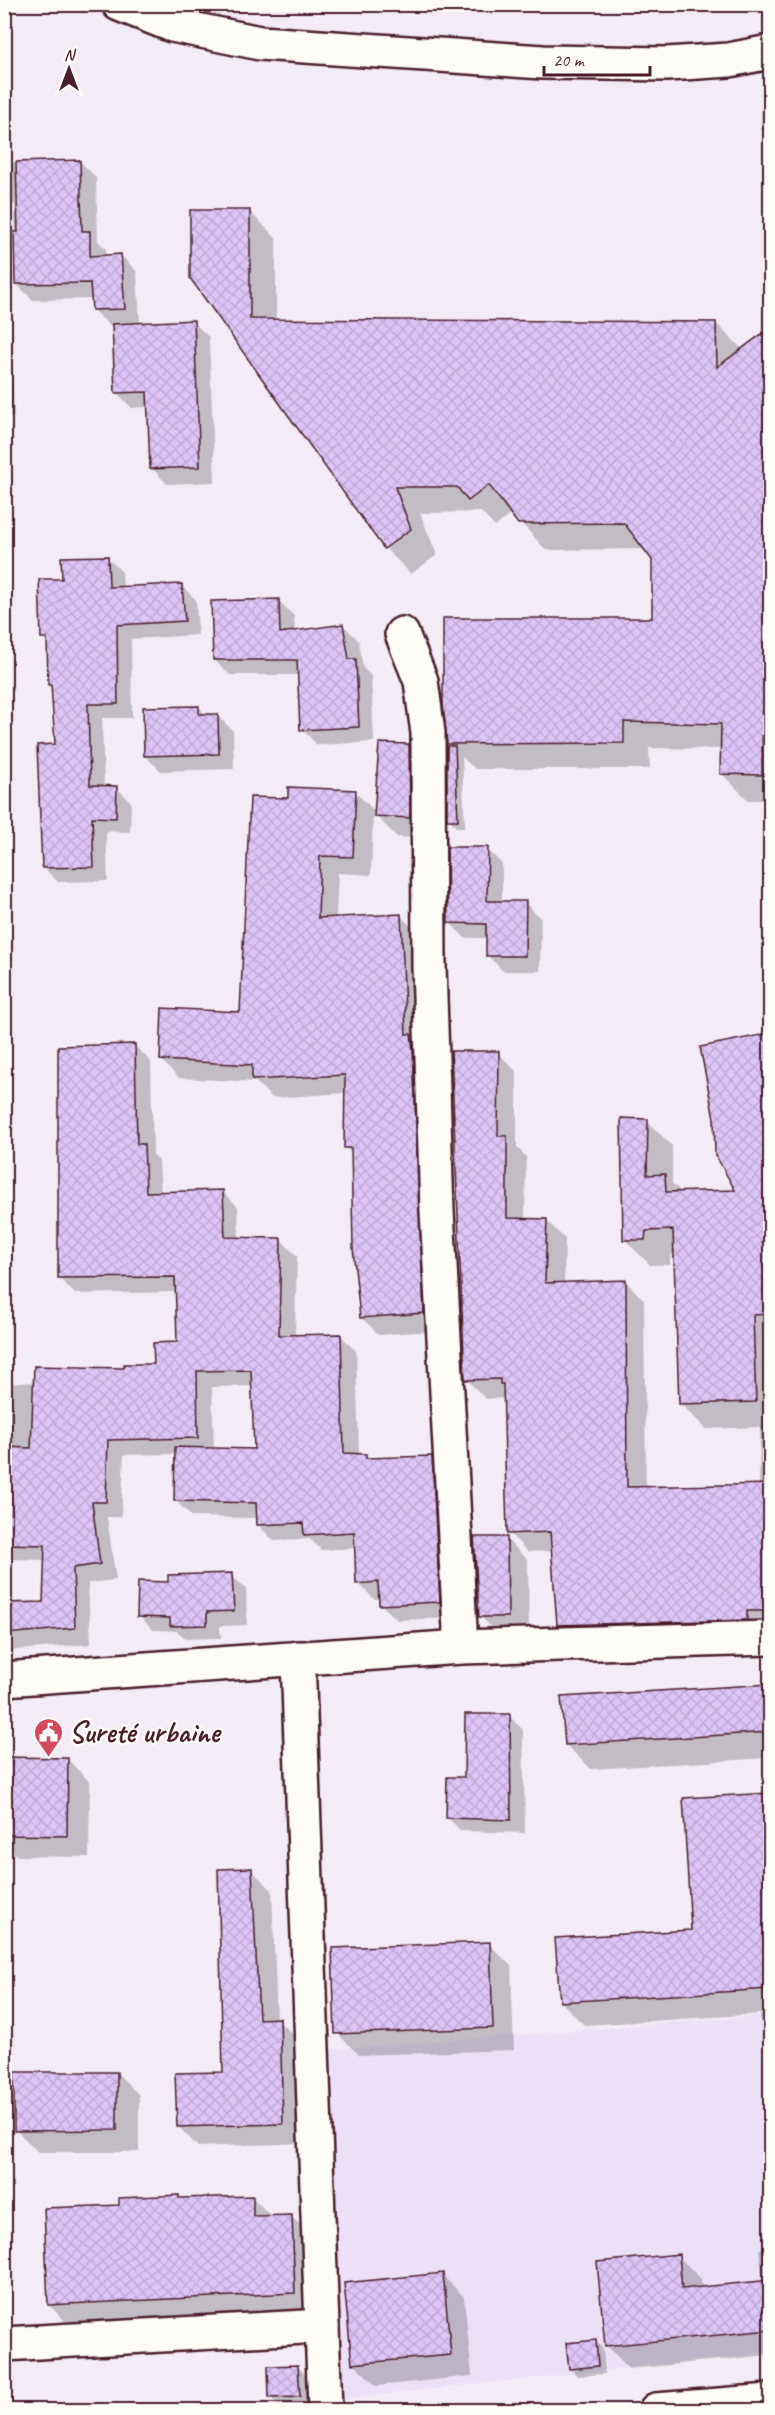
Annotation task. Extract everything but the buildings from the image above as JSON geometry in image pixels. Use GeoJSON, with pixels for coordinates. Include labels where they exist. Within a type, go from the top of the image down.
{"type":"FeatureCollection","features":[{"type":"Feature","properties":{"kind":"street"},"geometry":{"type":"LineString","coordinates":[[119,4],[172,24],[260,43],[543,62],[656,64],[729,60],[771,51]]}},
{"type":"Feature","properties":{"kind":"street"},"geometry":{"type":"LineString","coordinates":[[402,634],[421,681],[428,733],[429,966],[437,1211],[460,1647]]}},
{"type":"Feature","properties":{"kind":"street"},"geometry":{"type":"LineString","coordinates":[[4,1679],[460,1647],[771,1638]]}},
{"type":"Feature","properties":{"kind":"street"},"geometry":{"type":"LineString","coordinates":[[297,1658],[325,2410]]}},
{"type":"Feature","properties":{"kind":"street"},"geometry":{"type":"LineString","coordinates":[[4,2344],[322,2326]]}},
{"type":"Feature","properties":{"kind":"street"},"geometry":{"type":"LineString","coordinates":[[656,2410],[771,2401]]}},
{"type":"Feature","properties":{"kind":"shaded area"},"geometry":{"type":"Polygon","coordinates":[[[770,2015],[770,2352],[344,2399],[321,2050],[770,2015]]]}},
{"type":"Feature","properties":{"kind":"place","name":"Sureté urbaine"},"geometry":{"type":"Point","coordinates":[48,1758]}}]}
